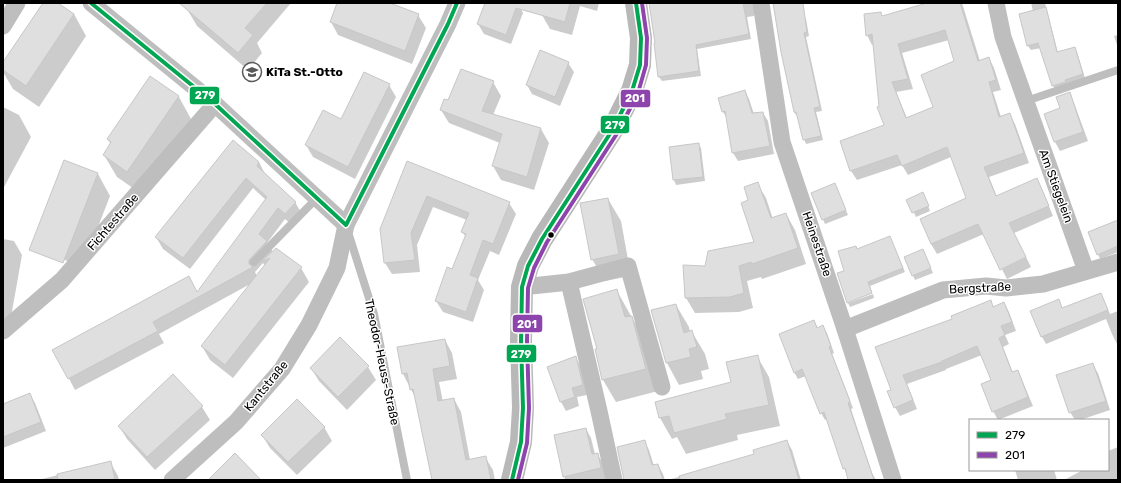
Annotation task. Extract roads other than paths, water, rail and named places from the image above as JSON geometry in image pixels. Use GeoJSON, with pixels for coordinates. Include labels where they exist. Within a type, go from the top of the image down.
{"type":"FeatureCollection","features":[{"type":"Feature","properties":{"kind":"street"},"geometry":{"type":"LineString","coordinates":[[3,26],[17,3]]}},
{"type":"Feature","properties":{"kind":"street","name":"Theodor-Heuss-Straße"},"geometry":{"type":"LineString","coordinates":[[91,3],[215,104],[346,225]]}},
{"type":"Feature","properties":{"kind":"street","name":"Kantstraße"},"geometry":{"type":"LineString","coordinates":[[172,480],[236,422],[282,369],[309,324],[337,268],[346,225],[448,24],[457,3]]}},
{"type":"Feature","properties":{"kind":"street"},"geometry":{"type":"LineString","coordinates":[[512,480],[522,435],[522,287],[528,266],[542,239],[613,130],[632,91],[640,65],[641,38],[636,3]]}},
{"type":"Feature","properties":{"kind":"street","name":"Heinestraße"},"geometry":{"type":"LineString","coordinates":[[761,3],[782,142],[845,329],[893,480]]}},
{"type":"Feature","properties":{"kind":"street","name":"Am Stiegelein"},"geometry":{"type":"LineString","coordinates":[[996,3],[1003,37],[1086,271]]}},
{"type":"Feature","properties":{"kind":"street","name":"Fichtestraße"},"geometry":{"type":"LineString","coordinates":[[3,331],[62,280],[215,104]]}},
{"type":"Feature","properties":{"kind":"street","name":"Bergstraße"},"geometry":{"type":"LineString","coordinates":[[845,329],[943,290],[986,286],[1006,288],[1043,284],[1118,262]]}},
{"type":"Feature","properties":{"kind":"street"},"geometry":{"type":"LineString","coordinates":[[522,287],[569,282],[628,266],[662,387]]}},
{"type":"Feature","properties":{"kind":"street"},"geometry":{"type":"LineString","coordinates":[[569,282],[614,480]]}},
{"type":"Feature","properties":{"kind":"lane"},"geometry":{"type":"LineString","coordinates":[[1026,101],[1118,70]]}},
{"type":"Feature","properties":{"kind":"lane"},"geometry":{"type":"LineString","coordinates":[[254,262],[317,198]]}},
{"type":"Feature","properties":{"kind":"lane","name":"Theodor-Heuss-Straße"},"geometry":{"type":"LineString","coordinates":[[346,225],[374,314],[408,480]]}},
{"type":"Feature","properties":{"kind":"place","name":"KiTa St.-Otto"},"geometry":{"type":"Point","coordinates":[252,72]}}]}
